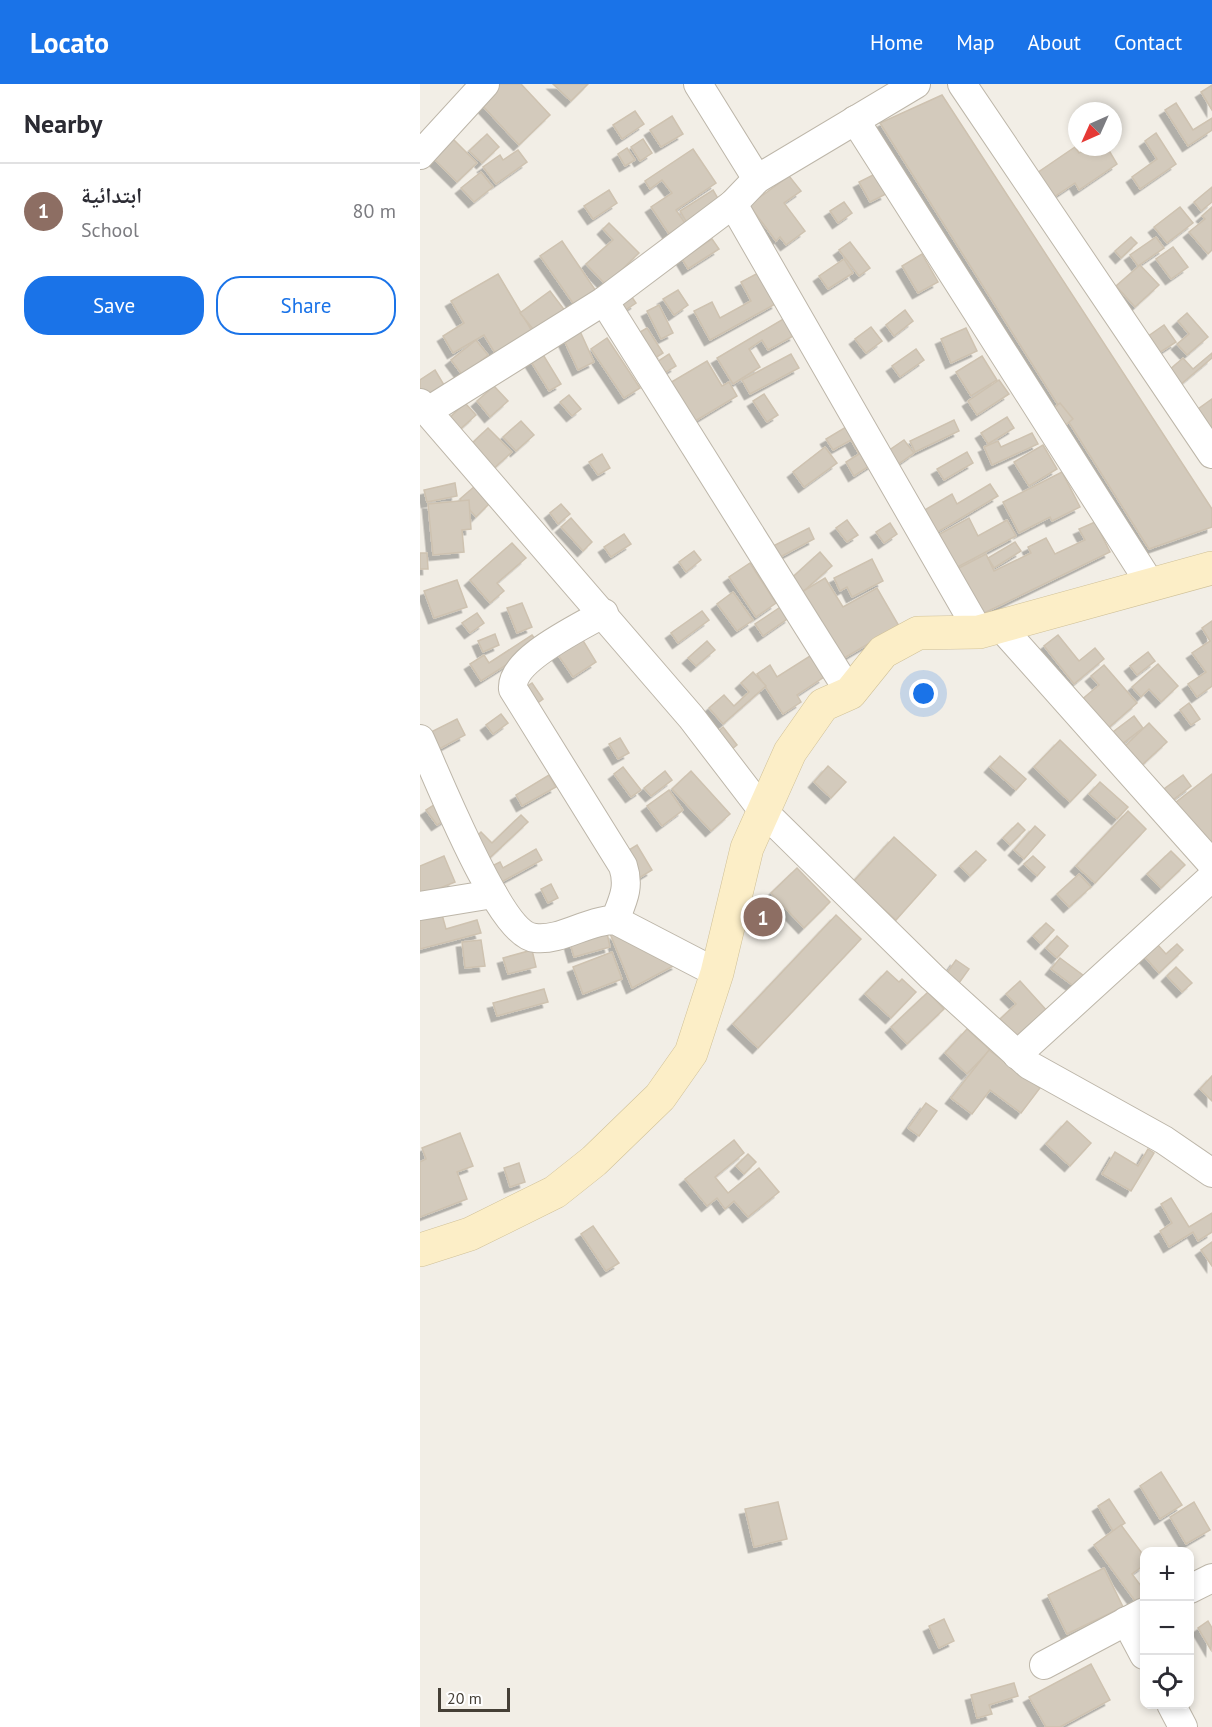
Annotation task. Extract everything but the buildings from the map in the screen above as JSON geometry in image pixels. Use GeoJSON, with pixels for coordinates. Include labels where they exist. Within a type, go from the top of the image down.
{"type":"FeatureCollection","features":[{"type":"Feature","properties":{"kind":"street"},"geometry":{"type":"LineString","coordinates":[[420,154],[484,84]]}},
{"type":"Feature","properties":{"kind":"street"},"geometry":{"type":"LineString","coordinates":[[698,84],[757,179]]}},
{"type":"Feature","properties":{"kind":"street"},"geometry":{"type":"LineString","coordinates":[[916,84],[757,179],[733,204],[604,301],[424,407],[604,613],[691,717],[763,811],[932,977],[1017,1055],[1050,1078],[1164,1140],[1212,1173]]}},
{"type":"Feature","properties":{"kind":"street"},"geometry":{"type":"LineString","coordinates":[[962,84],[1212,453]]}},
{"type":"Feature","properties":{"kind":"street"},"geometry":{"type":"LineString","coordinates":[[855,120],[1151,585]]}},
{"type":"Feature","properties":{"kind":"street"},"geometry":{"type":"LineString","coordinates":[[733,204],[989,628],[1212,864]]}},
{"type":"Feature","properties":{"kind":"street"},"geometry":{"type":"LineString","coordinates":[[604,301],[850,693]]}},
{"type":"Feature","properties":{"kind":"street"},"geometry":{"type":"LineString","coordinates":[[420,1250],[470,1234],[555,1192],[594,1161],[660,1097],[691,1053],[717,973],[747,848],[790,752],[823,705],[850,693],[883,652],[918,633],[989,628],[1212,568]]}},
{"type":"Feature","properties":{"kind":"street"},"geometry":{"type":"LineString","coordinates":[[604,613],[537,653],[512,680],[513,689],[622,866],[627,883],[626,892],[615,920]]}},
{"type":"Feature","properties":{"kind":"street"},"geometry":{"type":"LineString","coordinates":[[420,739],[471,853],[493,894],[513,925],[522,934],[533,938],[567,932],[598,920],[615,920],[717,973]]}},
{"type":"Feature","properties":{"kind":"street"},"geometry":{"type":"LineString","coordinates":[[1017,1055],[1212,877]]}},
{"type":"Feature","properties":{"kind":"street"},"geometry":{"type":"LineString","coordinates":[[420,906],[493,894]]}},
{"type":"Feature","properties":{"kind":"street"},"geometry":{"type":"LineString","coordinates":[[1194,1587],[1212,1578]]}},
{"type":"Feature","properties":{"kind":"street"},"geometry":{"type":"LineString","coordinates":[[1044,1665],[1135,1616],[1140,1638]]}},
{"type":"Feature","properties":{"kind":"street"},"geometry":{"type":"LineString","coordinates":[[1174,1709],[1183,1727]]}},
{"type":"Feature","properties":{"kind":"place","name":"ابتدائية"},"geometry":{"type":"Point","coordinates":[763,917]}}]}
